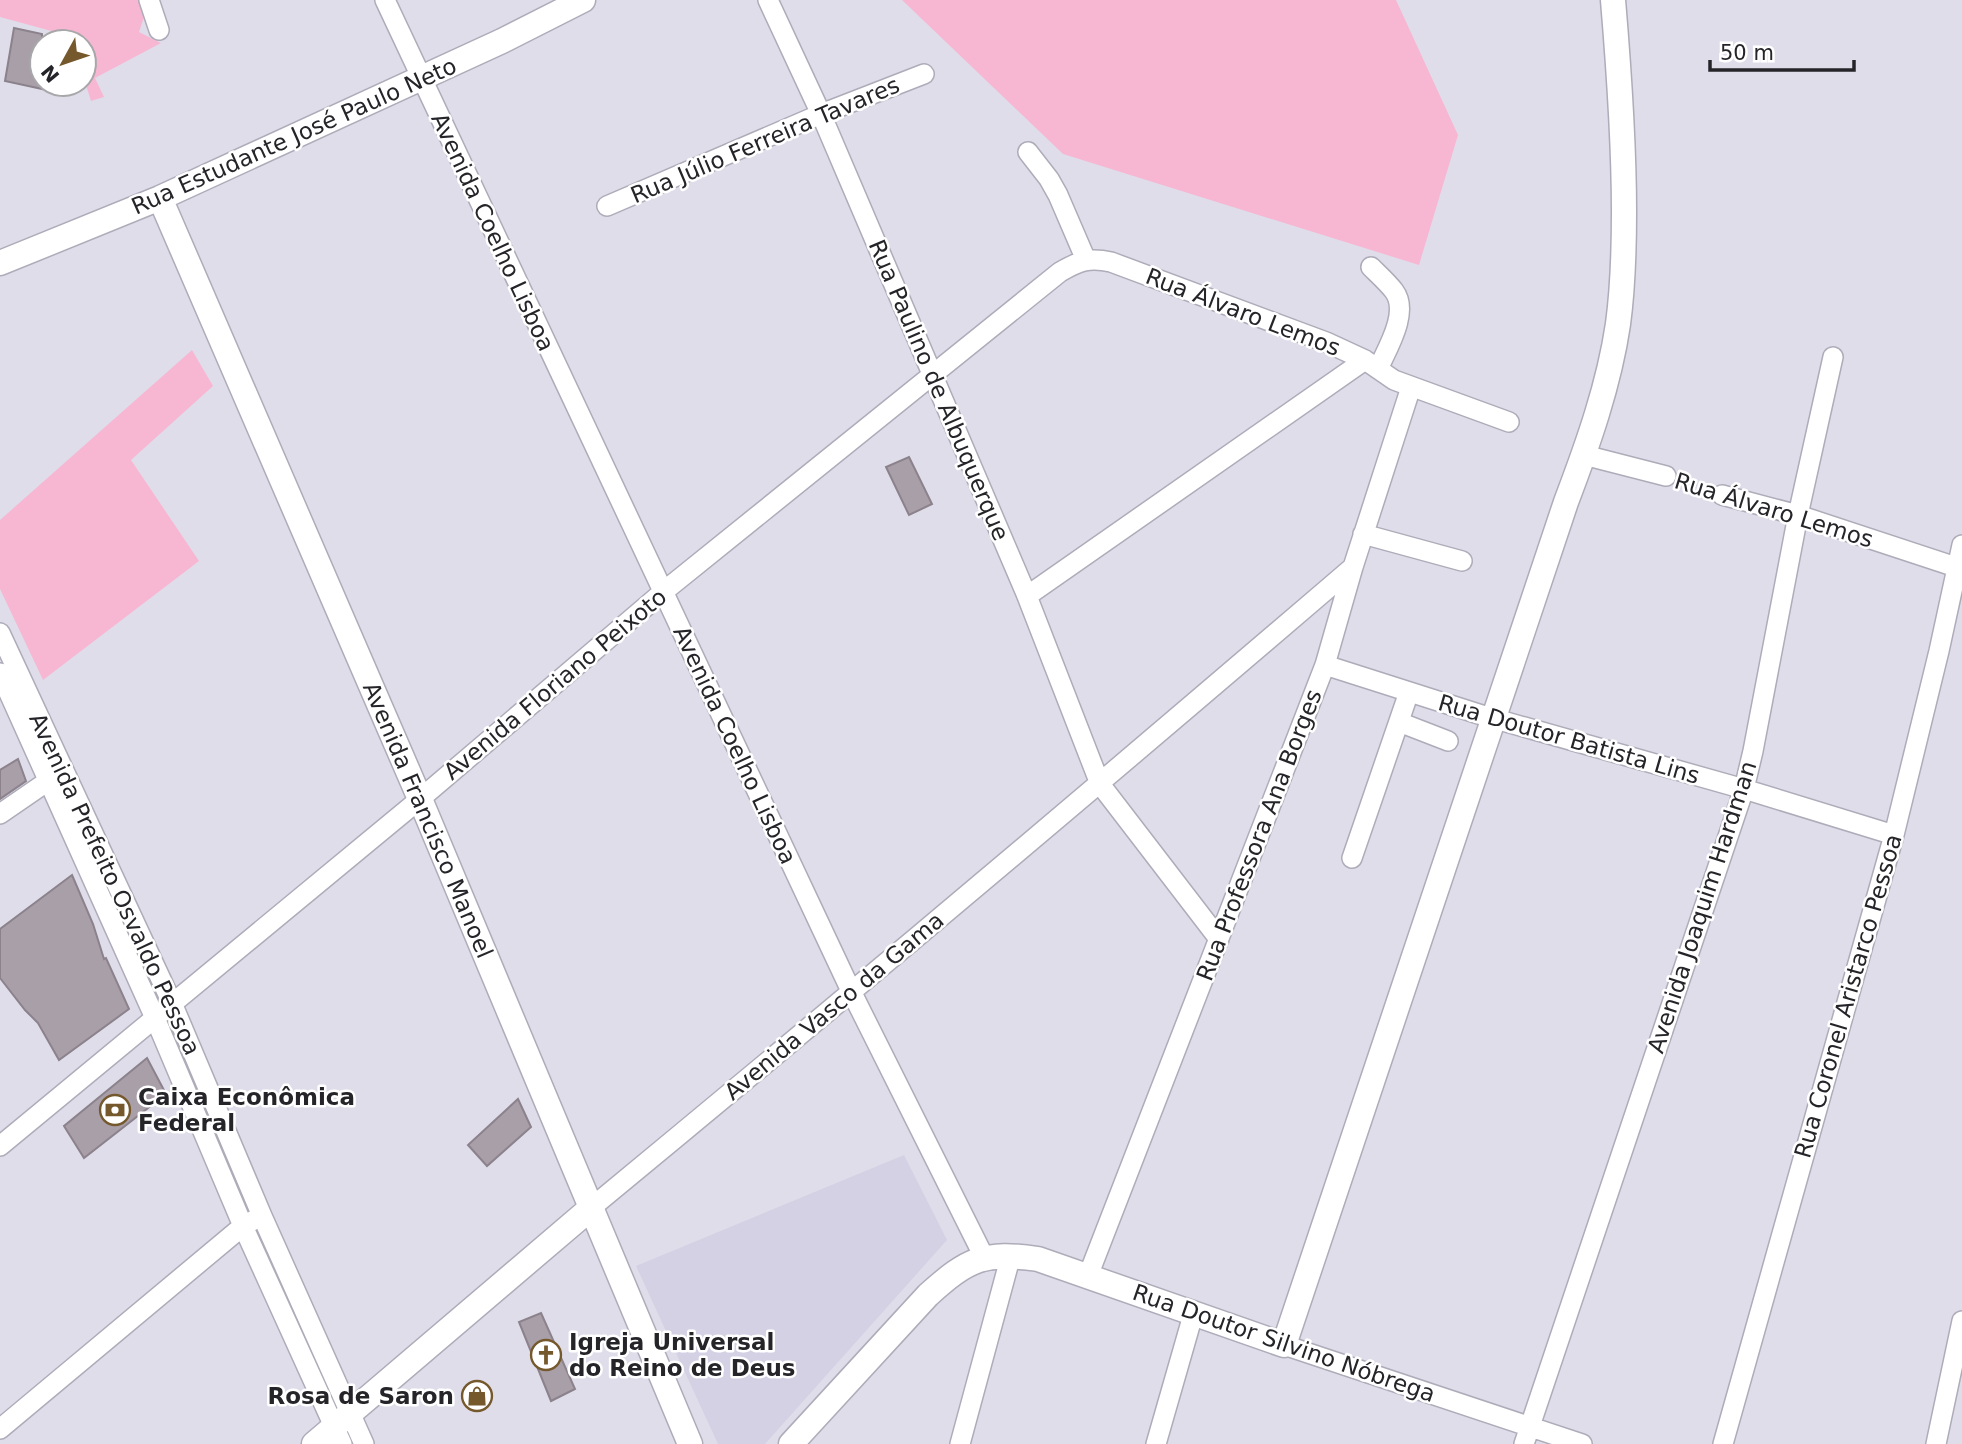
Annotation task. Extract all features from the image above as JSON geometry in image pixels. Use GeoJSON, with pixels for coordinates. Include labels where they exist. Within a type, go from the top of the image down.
{"type":"FeatureCollection","features":[{"type":"Feature","properties":{"kind":"main road","name":"Rua Estudante José Paulo Neto"},"geometry":{"type":"LineString","coordinates":[[0,262],[160,198],[502,41],[583,0]]}},
{"type":"Feature","properties":{"kind":"main road"},"geometry":{"type":"LineString","coordinates":[[1284,1345],[1584,455],[1602,393],[1618,325],[1623,267],[1624,165],[1613,0]]}},
{"type":"Feature","properties":{"kind":"main road","name":"Avenida Francisco Manoel"},"geometry":{"type":"LineString","coordinates":[[160,198],[420,799],[690,1444]]}},
{"type":"Feature","properties":{"kind":"main road","name":"Avenida Vasco da Gama"},"geometry":{"type":"LineString","coordinates":[[314,1444],[342,1428],[591,1208]]}},
{"type":"Feature","properties":{"kind":"main road","name":"Rua Doutor Silvino Nóbrega"},"geometry":{"type":"LineString","coordinates":[[984,1257],[1011,1255],[1038,1259],[1284,1345]]}},
{"type":"Feature","properties":{"kind":"main road"},"geometry":{"type":"LineString","coordinates":[[791,1444],[928,1295],[952,1274],[984,1257]]}},
{"type":"Feature","properties":{"kind":"street"},"geometry":{"type":"LineString","coordinates":[[149,0],[159,30]]}},
{"type":"Feature","properties":{"kind":"street","name":"Avenida Coelho Lisboa"},"geometry":{"type":"LineString","coordinates":[[385,0],[852,993],[984,1257]]}},
{"type":"Feature","properties":{"kind":"street","name":"Rua Paulino de Albuquerque"},"geometry":{"type":"LineString","coordinates":[[768,0],[821,114],[933,374],[1027,596],[1100,784],[1219,939]]}},
{"type":"Feature","properties":{"kind":"street","name":"Rua Júlio Ferreira Tavares"},"geometry":{"type":"LineString","coordinates":[[607,206],[821,114],[924,74]]}},
{"type":"Feature","properties":{"kind":"street"},"geometry":{"type":"LineString","coordinates":[[1028,152],[1058,195],[1086,260]]}},
{"type":"Feature","properties":{"kind":"street","name":"Rua Álvaro Lemos"},"geometry":{"type":"LineString","coordinates":[[1086,260],[1111,262],[1326,342],[1394,380],[1509,422]]}},
{"type":"Feature","properties":{"kind":"street","name":"Avenida Floriano Peixoto"},"geometry":{"type":"LineString","coordinates":[[0,1146],[420,799],[663,592],[1060,272],[1086,260]]}},
{"type":"Feature","properties":{"kind":"street"},"geometry":{"type":"LineString","coordinates":[[1027,596],[1371,365],[1392,339],[1401,310],[1396,293],[1371,267]]}},
{"type":"Feature","properties":{"kind":"street","name":"Avenida Joaquim Hardman"},"geometry":{"type":"LineString","coordinates":[[1527,1435],[1744,789],[1798,515],[1833,357]]}},
{"type":"Feature","properties":{"kind":"street","name":"Rua Professora Ana Borges"},"geometry":{"type":"LineString","coordinates":[[1088,1276],[1325,665],[1363,534],[1411,387]]}},
{"type":"Feature","properties":{"kind":"street","name":"Rua Álvaro Lemos"},"geometry":{"type":"LineString","coordinates":[[1584,455],[1666,476]]}},
{"type":"Feature","properties":{"kind":"street","name":"Rua Álvaro Lemos"},"geometry":{"type":"LineString","coordinates":[[1722,495],[1798,515],[1960,569]]}},
{"type":"Feature","properties":{"kind":"street"},"geometry":{"type":"LineString","coordinates":[[1363,534],[1462,561]]}},
{"type":"Feature","properties":{"kind":"street","name":"Rua Coronel Aristarco Pessoa"},"geometry":{"type":"LineString","coordinates":[[1723,1444],[1894,835],[1960,569],[1962,545]]}},
{"type":"Feature","properties":{"kind":"street","name":"Avenida Vasco da Gama"},"geometry":{"type":"LineString","coordinates":[[591,1208],[852,993],[1353,567]]}},
{"type":"Feature","properties":{"kind":"street","name":"Avenida Prefeito Osvaldo Pessoa"},"geometry":{"type":"LineString","coordinates":[[0,633],[172,1003],[262,1216],[342,1428]]}},
{"type":"Feature","properties":{"kind":"street","name":"Rua Doutor Batista Lins"},"geometry":{"type":"LineString","coordinates":[[1325,665],[1494,719],[1744,789],[1894,835]]}},
{"type":"Feature","properties":{"kind":"street","name":"Avenida Prefeito Osvaldo Pessoa"},"geometry":{"type":"LineString","coordinates":[[0,673],[155,1018],[243,1226],[342,1428],[364,1444]]}},
{"type":"Feature","properties":{"kind":"street"},"geometry":{"type":"LineString","coordinates":[[1353,858],[1409,692]]}},
{"type":"Feature","properties":{"kind":"street"},"geometry":{"type":"LineString","coordinates":[[1399,722],[1448,741]]}},
{"type":"Feature","properties":{"kind":"street"},"geometry":{"type":"LineString","coordinates":[[0,814],[48,781]]}},
{"type":"Feature","properties":{"kind":"street"},"geometry":{"type":"LineString","coordinates":[[123,950],[142,940]]}},
{"type":"Feature","properties":{"kind":"street"},"geometry":{"type":"LineString","coordinates":[[0,1429],[243,1226],[262,1216]]}},
{"type":"Feature","properties":{"kind":"street"},"geometry":{"type":"LineString","coordinates":[[960,1444],[1011,1255]]}},
{"type":"Feature","properties":{"kind":"street"},"geometry":{"type":"LineString","coordinates":[[1156,1444],[1193,1315]]}},
{"type":"Feature","properties":{"kind":"street"},"geometry":{"type":"LineString","coordinates":[[1936,1444],[1962,1321]]}},
{"type":"Feature","properties":{"kind":"street","name":"Rua Doutor Silvino Nóbrega"},"geometry":{"type":"LineString","coordinates":[[1284,1345],[1527,1435],[1582,1444]]}},
{"type":"Feature","properties":{"kind":"path","name":"Rua Álvaro Lemos"},"geometry":{"type":"LineString","coordinates":[[1666,476],[1722,495]]}},
{"type":"Feature","properties":{"kind":"shaded area"},"geometry":{"type":"Polygon","coordinates":[[[0,0],[143,0],[146,11],[139,32],[161,43],[98,76],[98,28],[40,28],[0,17],[0,0]]]}},
{"type":"Feature","properties":{"kind":"shaded area"},"geometry":{"type":"Polygon","coordinates":[[[902,0],[1396,0],[1458,135],[1419,265],[1063,154],[902,0]]]}},
{"type":"Feature","properties":{"kind":"shaded area"},"geometry":{"type":"Polygon","coordinates":[[[98,84],[104,97],[91,101],[90,98],[98,98],[98,84]]]}},
{"type":"Feature","properties":{"kind":"shaded area"},"geometry":{"type":"Polygon","coordinates":[[[192,350],[213,386],[131,460],[199,561],[43,680],[0,589],[0,520],[192,350]]]}},
{"type":"Feature","properties":{"kind":"shaded area"},"geometry":{"type":"Polygon","coordinates":[[[904,1155],[947,1240],[765,1444],[718,1444],[636,1266],[904,1155]]]}},
{"type":"Feature","properties":{"kind":"building"},"geometry":{"type":"Polygon","coordinates":[[[14,28],[28,31],[28,86],[5,81],[14,28]]]}},
{"type":"Feature","properties":{"kind":"building"},"geometry":{"type":"Polygon","coordinates":[[[909,457],[932,504],[909,515],[886,467],[909,457]]]}},
{"type":"Feature","properties":{"kind":"building"},"geometry":{"type":"Polygon","coordinates":[[[18,759],[26,781],[0,799],[0,770],[18,759]]]}},
{"type":"Feature","properties":{"kind":"building"},"geometry":{"type":"Polygon","coordinates":[[[72,875],[93,924],[104,959],[106,958],[129,1009],[59,1060],[38,1023],[0,978],[0,929],[72,875]]]}},
{"type":"Feature","properties":{"kind":"building","name":"Caixa Econômica Federal"},"geometry":{"type":"Polygon","coordinates":[[[147,1058],[166,1094],[84,1158],[64,1126],[147,1058]]]}},
{"type":"Feature","properties":{"kind":"building"},"geometry":{"type":"Polygon","coordinates":[[[518,1099],[531,1127],[487,1166],[468,1145],[518,1099]]]}},
{"type":"Feature","properties":{"kind":"building","name":"Igreja Universal do Reino de Deus"},"geometry":{"type":"Polygon","coordinates":[[[541,1313],[575,1389],[551,1401],[519,1322],[541,1313]]]}},
{"type":"Feature","properties":{"kind":"place","name":"Caixa Econômica Federal"},"geometry":{"type":"Point","coordinates":[115,1110]}},
{"type":"Feature","properties":{"kind":"place","name":"Igreja Universal do Reino de Deus"},"geometry":{"type":"Point","coordinates":[546,1355]}},
{"type":"Feature","properties":{"kind":"place","name":"Rosa de Saron"},"geometry":{"type":"Point","coordinates":[477,1396]}}]}
